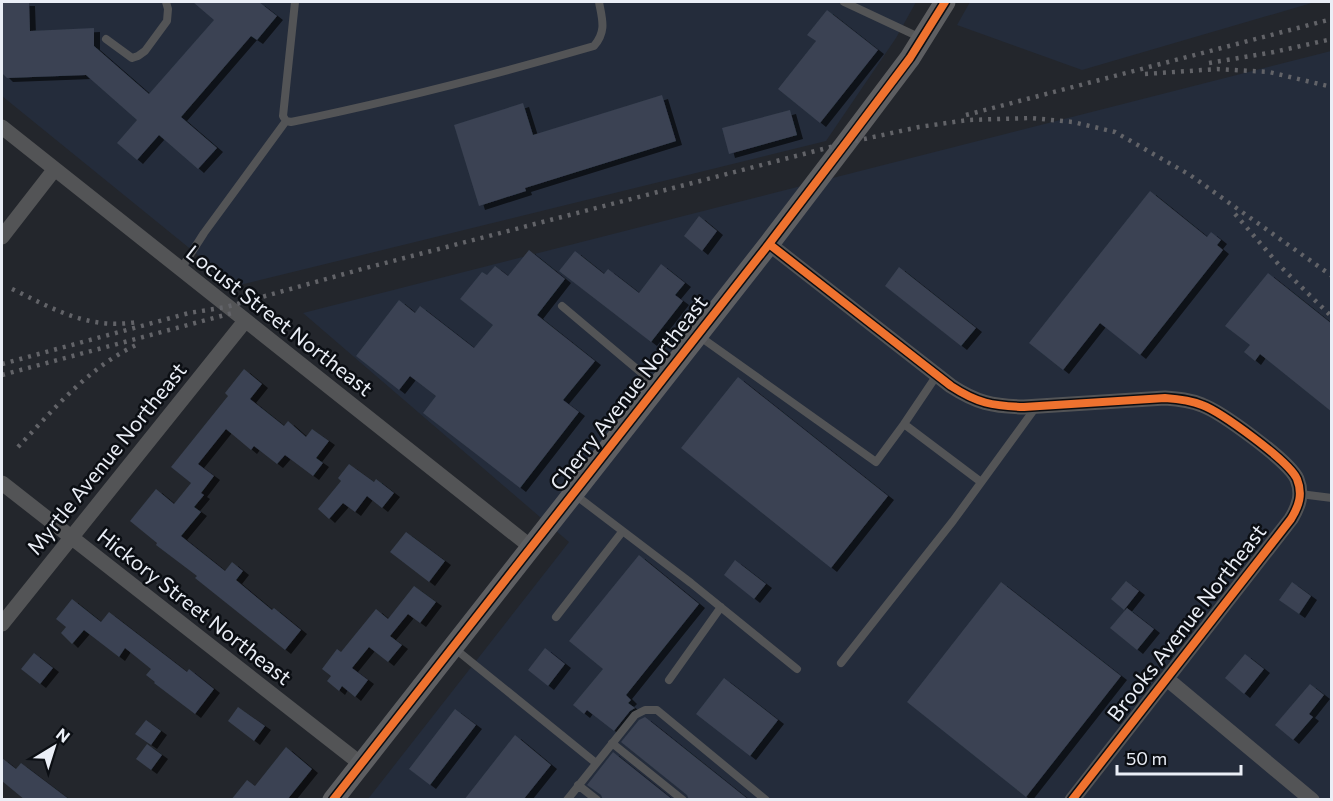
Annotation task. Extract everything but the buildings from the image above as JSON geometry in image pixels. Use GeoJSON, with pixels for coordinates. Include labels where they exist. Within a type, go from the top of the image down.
{"type":"FeatureCollection","features":[{"type":"Feature","properties":{"kind":"main road","name":"Cherry Avenue Northeast"},"geometry":{"type":"LineString","coordinates":[[333,800],[769,244],[903,67],[945,2]]}},
{"type":"Feature","properties":{"kind":"street","name":"Locust Street Northeast"},"geometry":{"type":"LineString","coordinates":[[2,127],[531,546]]}},
{"type":"Feature","properties":{"kind":"street"},"geometry":{"type":"LineString","coordinates":[[2,237],[54,170]]}},
{"type":"Feature","properties":{"kind":"street"},"geometry":{"type":"LineString","coordinates":[[769,244],[966,396],[980,402],[1000,406],[1165,398],[1203,405],[1226,418],[1281,460],[1297,480],[1300,494]]}},
{"type":"Feature","properties":{"kind":"street","name":"Myrtle Avenue Northeast"},"geometry":{"type":"LineString","coordinates":[[2,624],[245,321]]}},
{"type":"Feature","properties":{"kind":"street","name":"Hickory Street Northeast"},"geometry":{"type":"LineString","coordinates":[[2,483],[361,764]]}},
{"type":"Feature","properties":{"kind":"street","name":"Brooks Avenue Northeast"},"geometry":{"type":"LineString","coordinates":[[1072,800],[1291,519],[1298,507],[1300,494]]}},
{"type":"Feature","properties":{"kind":"street"},"geometry":{"type":"LineString","coordinates":[[1167,679],[1312,800]]}},
{"type":"Feature","properties":{"kind":"lane"},"geometry":{"type":"LineString","coordinates":[[106,39],[132,58],[138,56],[145,51],[167,21],[166,2]]}},
{"type":"Feature","properties":{"kind":"lane"},"geometry":{"type":"LineString","coordinates":[[286,121],[283,116],[295,2]]}},
{"type":"Feature","properties":{"kind":"lane"},"geometry":{"type":"LineString","coordinates":[[286,121],[328,115],[594,46],[600,39],[603,26],[599,2]]}},
{"type":"Feature","properties":{"kind":"lane"},"geometry":{"type":"LineString","coordinates":[[844,2],[922,38]]}},
{"type":"Feature","properties":{"kind":"lane"},"geometry":{"type":"LineString","coordinates":[[180,270],[204,233],[286,121]]}},
{"type":"Feature","properties":{"kind":"lane"},"geometry":{"type":"LineString","coordinates":[[562,306],[657,386]]}},
{"type":"Feature","properties":{"kind":"lane"},"geometry":{"type":"LineString","coordinates":[[698,334],[876,462],[937,375]]}},
{"type":"Feature","properties":{"kind":"lane"},"geometry":{"type":"LineString","coordinates":[[841,663],[953,521],[1037,406]]}},
{"type":"Feature","properties":{"kind":"lane"},"geometry":{"type":"LineString","coordinates":[[904,424],[981,482]]}},
{"type":"Feature","properties":{"kind":"lane"},"geometry":{"type":"LineString","coordinates":[[573,493],[797,669]]}},
{"type":"Feature","properties":{"kind":"lane"},"geometry":{"type":"LineString","coordinates":[[1300,494],[1332,498]]}},
{"type":"Feature","properties":{"kind":"lane"},"geometry":{"type":"LineString","coordinates":[[556,617],[622,532]]}},
{"type":"Feature","properties":{"kind":"lane"},"geometry":{"type":"LineString","coordinates":[[669,680],[721,607]]}},
{"type":"Feature","properties":{"kind":"lane"},"geometry":{"type":"LineString","coordinates":[[453,647],[596,763]]}},
{"type":"Feature","properties":{"kind":"lane"},"geometry":{"type":"LineString","coordinates":[[567,800],[635,715],[645,710],[657,710],[766,800]]}},
{"type":"Feature","properties":{"kind":"lane"},"geometry":{"type":"LineString","coordinates":[[612,743],[683,800]]}},
{"type":"Feature","properties":{"kind":"lane"},"geometry":{"type":"LineString","coordinates":[[578,785],[597,800]]}},
{"type":"Feature","properties":{"kind":"shaded area"},"geometry":{"type":"Polygon","coordinates":[[[2,2],[916,2],[896,38],[826,141],[236,286],[2,96],[2,2]]]}},
{"type":"Feature","properties":{"kind":"shaded area"},"geometry":{"type":"Polygon","coordinates":[[[970,2],[1315,2],[1082,70],[957,25],[970,2]]]}},
{"type":"Feature","properties":{"kind":"shaded area"},"geometry":{"type":"Polygon","coordinates":[[[1331,51],[1331,799],[368,799],[569,542],[303,313],[1331,51]]]}},
{"type":"Feature","properties":{"kind":"railway"},"geometry":{"type":"LineString","coordinates":[[966,115],[1332,19]]}},
{"type":"Feature","properties":{"kind":"railway"},"geometry":{"type":"LineString","coordinates":[[1209,63],[1332,39]]}},
{"type":"Feature","properties":{"kind":"railway"},"geometry":{"type":"LineString","coordinates":[[1145,74],[1217,69],[1269,72],[1332,87]]}},
{"type":"Feature","properties":{"kind":"railway"},"geometry":{"type":"LineString","coordinates":[[2,364],[189,313],[226,307],[362,269],[846,143],[919,127],[968,120],[1031,118],[1073,122],[1115,132],[1190,175],[1332,276]]}},
{"type":"Feature","properties":{"kind":"railway"},"geometry":{"type":"LineString","coordinates":[[1235,214],[1280,266],[1332,317]]}},
{"type":"Feature","properties":{"kind":"railway"},"geometry":{"type":"LineString","coordinates":[[12,289],[57,310],[87,320],[119,324],[137,322]]}},
{"type":"Feature","properties":{"kind":"railway"},"geometry":{"type":"LineString","coordinates":[[2,375],[236,312]]}},
{"type":"Feature","properties":{"kind":"railway"},"geometry":{"type":"LineString","coordinates":[[18,447],[87,377],[102,365],[136,345]]}},
{"type":"Feature","properties":{"kind":"cycle path"},"geometry":{"type":"LineString","coordinates":[[333,800],[769,244],[910,58],[945,2]]}},
{"type":"Feature","properties":{"kind":"cycle path"},"geometry":{"type":"LineString","coordinates":[[769,244],[951,386],[977,400],[1003,406],[1024,407],[1165,398],[1193,402],[1211,409],[1254,438],[1281,461],[1297,479],[1300,490],[1299,500],[1291,519],[1072,800]]}}]}
